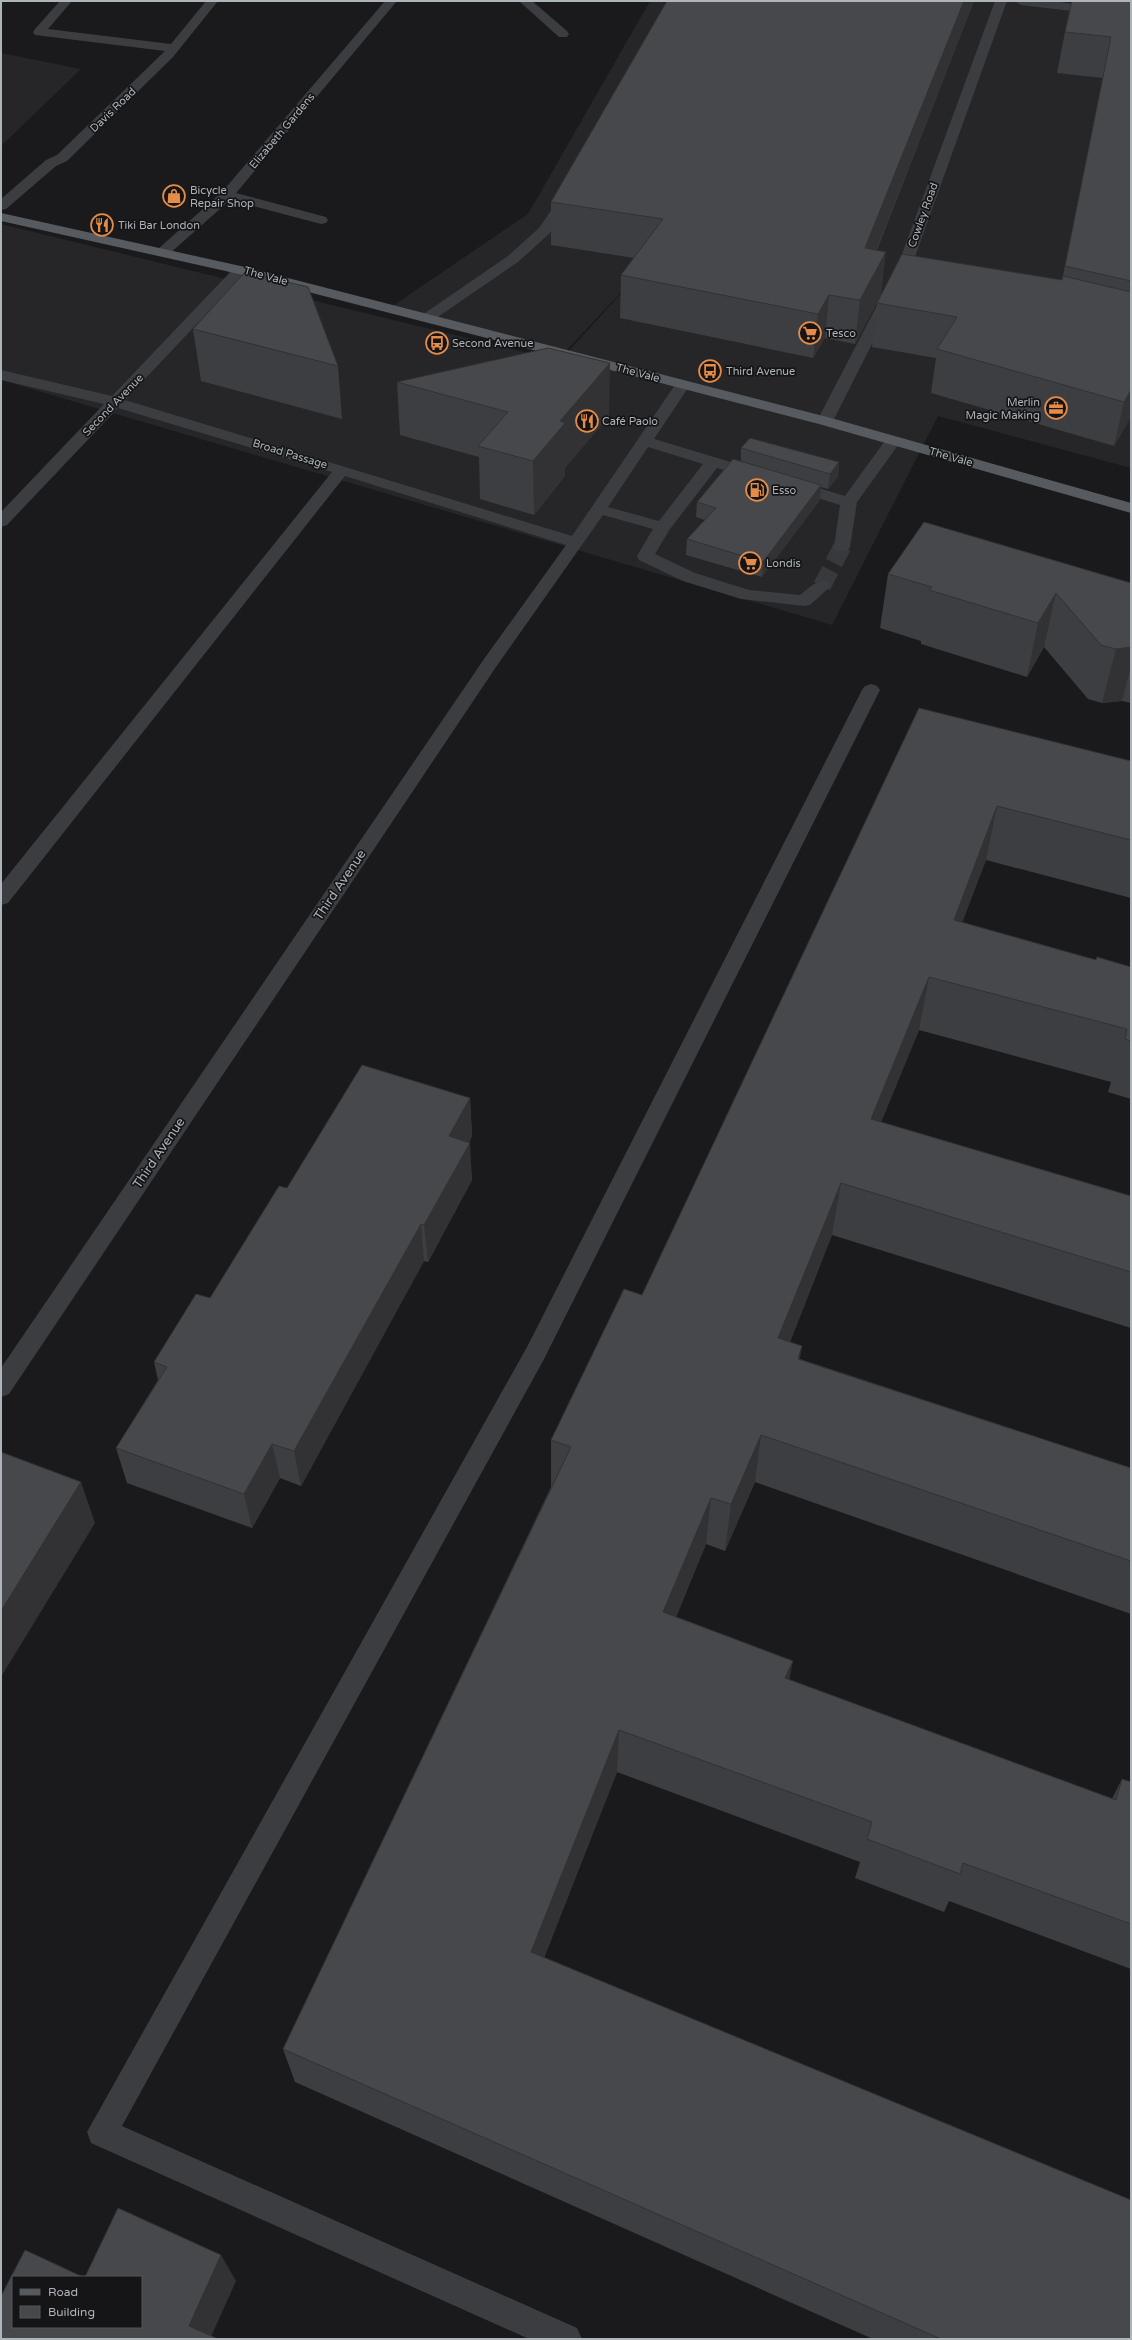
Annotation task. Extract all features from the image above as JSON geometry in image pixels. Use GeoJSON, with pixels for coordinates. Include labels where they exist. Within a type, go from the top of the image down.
{"type":"FeatureCollection","features":[{"type":"Feature","properties":{"kind":"main road","name":"The Vale"},"geometry":{"type":"LineString","coordinates":[[1,217],[240,270],[427,318],[825,421],[1131,508]]}},
{"type":"Feature","properties":{"kind":"street"},"geometry":{"type":"LineString","coordinates":[[66,1],[39,32],[174,48]]}},
{"type":"Feature","properties":{"kind":"street","name":"Davis Road"},"geometry":{"type":"LineString","coordinates":[[1,206],[51,164],[62,158],[127,97],[174,48],[212,1]]}},
{"type":"Feature","properties":{"kind":"street","name":"Elizabeth Gardens"},"geometry":{"type":"LineString","coordinates":[[164,252],[227,195],[391,1]]}},
{"type":"Feature","properties":{"kind":"street"},"geometry":{"type":"LineString","coordinates":[[525,1],[563,34]]}},
{"type":"Feature","properties":{"kind":"street","name":"Cowley Road"},"geometry":{"type":"LineString","coordinates":[[825,421],[906,279],[905,265],[1001,1]]}},
{"type":"Feature","properties":{"kind":"street"},"geometry":{"type":"LineString","coordinates":[[1021,1],[1131,14]]}},
{"type":"Feature","properties":{"kind":"street"},"geometry":{"type":"LineString","coordinates":[[427,318],[513,259],[544,231],[574,188]]}},
{"type":"Feature","properties":{"kind":"street"},"geometry":{"type":"LineString","coordinates":[[227,195],[321,220]]}},
{"type":"Feature","properties":{"kind":"street","name":"Second Avenue"},"geometry":{"type":"LineString","coordinates":[[1,522],[240,270]]}},
{"type":"Feature","properties":{"kind":"street","name":"Broad Passage"},"geometry":{"type":"LineString","coordinates":[[1,375],[116,402],[342,470],[576,543]]}},
{"type":"Feature","properties":{"kind":"street","name":"Third Avenue"},"geometry":{"type":"LineString","coordinates":[[1,1387],[490,663],[576,543],[682,385]]}},
{"type":"Feature","properties":{"kind":"street"},"geometry":{"type":"LineString","coordinates":[[644,441],[849,502]]}},
{"type":"Feature","properties":{"kind":"street"},"geometry":{"type":"LineString","coordinates":[[842,547],[849,502],[893,441]]}},
{"type":"Feature","properties":{"kind":"street"},"geometry":{"type":"LineString","coordinates":[[713,462],[663,527],[644,556],[689,577],[747,595],[804,601],[822,586]]}},
{"type":"Feature","properties":{"kind":"street"},"geometry":{"type":"LineString","coordinates":[[1,898],[342,470]]}},
{"type":"Feature","properties":{"kind":"street"},"geometry":{"type":"LineString","coordinates":[[598,509],[663,527]]}},
{"type":"Feature","properties":{"kind":"street"},"geometry":{"type":"LineString","coordinates":[[566,2339],[102,2132],[536,1354],[871,690]]}},
{"type":"Feature","properties":{"kind":"shaded area"},"geometry":{"type":"Polygon","coordinates":[[[650,1],[1021,1],[1131,14],[1131,468],[938,416],[832,625],[1,380],[1,224],[557,360],[564,356],[659,252],[564,353],[391,307],[528,214],[650,1]]]}},
{"type":"Feature","properties":{"kind":"shaded area"},"geometry":{"type":"Polygon","coordinates":[[[1,53],[81,69],[1,146],[1,53]]]}},
{"type":"Feature","properties":{"kind":"building"},"geometry":{"type":"Polygon","coordinates":[[[667,1],[964,1],[865,248],[886,252],[860,300],[829,295],[818,314],[621,275],[663,219],[551,202],[667,1]]]}},
{"type":"Feature","properties":{"kind":"building"},"geometry":{"type":"Polygon","coordinates":[[[1072,1],[1131,1],[1131,281],[1065,266],[1111,37],[1065,32],[1072,1]]]}},
{"type":"Feature","properties":{"kind":"building"},"geometry":{"type":"Polygon","coordinates":[[[902,254],[1062,280],[1063,276],[1131,292],[1131,390],[1124,402],[937,349],[957,317],[877,303],[902,254]]]}},
{"type":"Feature","properties":{"kind":"building"},"geometry":{"type":"Polygon","coordinates":[[[245,272],[308,287],[338,366],[193,329],[245,272]]]}},
{"type":"Feature","properties":{"kind":"building"},"geometry":{"type":"Polygon","coordinates":[[[548,348],[610,363],[560,421],[565,423],[533,461],[478,446],[508,412],[397,382],[548,348]]]}},
{"type":"Feature","properties":{"kind":"building"},"geometry":{"type":"Polygon","coordinates":[[[750,438],[839,462],[830,474],[741,448],[750,438]]]}},
{"type":"Feature","properties":{"kind":"building"},"geometry":{"type":"Polygon","coordinates":[[[733,459],[821,485],[763,562],[687,539],[716,508],[697,502],[733,459]]]}},
{"type":"Feature","properties":{"kind":"building"},"geometry":{"type":"Polygon","coordinates":[[[924,522],[1131,583],[1131,647],[1116,649],[1101,645],[1056,593],[1038,623],[929,590],[932,587],[888,574],[924,522]]]}},
{"type":"Feature","properties":{"kind":"building"},"geometry":{"type":"Polygon","coordinates":[[[919,708],[1131,761],[1131,840],[997,806],[954,920],[1096,960],[1097,957],[1131,967],[1131,1041],[1125,1039],[1127,1029],[929,977],[871,1119],[1131,1196],[1131,1272],[841,1183],[778,1338],[802,1346],[798,1359],[1131,1468],[1131,1561],[761,1435],[731,1504],[711,1498],[663,1612],[793,1661],[785,1678],[1116,1800],[1122,1779],[1131,1782],[1131,1924],[963,1863],[960,1874],[867,1839],[872,1822],[619,1730],[531,1952],[1131,2200],[1131,2339],[941,2339],[283,2049],[571,1447],[551,1440],[624,1289],[642,1295],[919,708]]]}},
{"type":"Feature","properties":{"kind":"building"},"geometry":{"type":"Polygon","coordinates":[[[362,1065],[470,1098],[449,1136],[470,1143],[424,1225],[421,1224],[294,1451],[272,1444],[244,1494],[116,1448],[167,1367],[154,1362],[196,1294],[210,1298],[279,1186],[287,1188],[362,1065]]]}},
{"type":"Feature","properties":{"kind":"building"},"geometry":{"type":"Polygon","coordinates":[[[1,1452],[81,1482],[1,1611],[1,1452]]]}},
{"type":"Feature","properties":{"kind":"building"},"geometry":{"type":"Polygon","coordinates":[[[118,2208],[221,2255],[189,2326],[218,2339],[1,2339],[1,2296],[25,2250],[81,2276],[12,2276],[12,2328],[142,2328],[142,2276],[85,2276],[118,2208]]]}},
{"type":"Feature","properties":{"kind":"tunnel"},"geometry":{"type":"LineString","coordinates":[[822,586],[842,547]]}},
{"type":"Feature","properties":{"kind":"place","name":"Bicycle Repair Shop"},"geometry":{"type":"Point","coordinates":[174,196]}},
{"type":"Feature","properties":{"kind":"place","name":"Tiki Bar London"},"geometry":{"type":"Point","coordinates":[102,225]}},
{"type":"Feature","properties":{"kind":"place","name":"Tesco"},"geometry":{"type":"Point","coordinates":[810,333]}},
{"type":"Feature","properties":{"kind":"place","name":"Second Avenue"},"geometry":{"type":"Point","coordinates":[437,343]}},
{"type":"Feature","properties":{"kind":"place","name":"Third Avenue"},"geometry":{"type":"Point","coordinates":[710,371]}},
{"type":"Feature","properties":{"kind":"place","name":"Merlin Magic Making"},"geometry":{"type":"Point","coordinates":[1056,408]}},
{"type":"Feature","properties":{"kind":"place","name":"Café Paolo"},"geometry":{"type":"Point","coordinates":[587,421]}},
{"type":"Feature","properties":{"kind":"place","name":"Esso"},"geometry":{"type":"Point","coordinates":[757,490]}},
{"type":"Feature","properties":{"kind":"place","name":"Londis"},"geometry":{"type":"Point","coordinates":[750,563]}}]}
